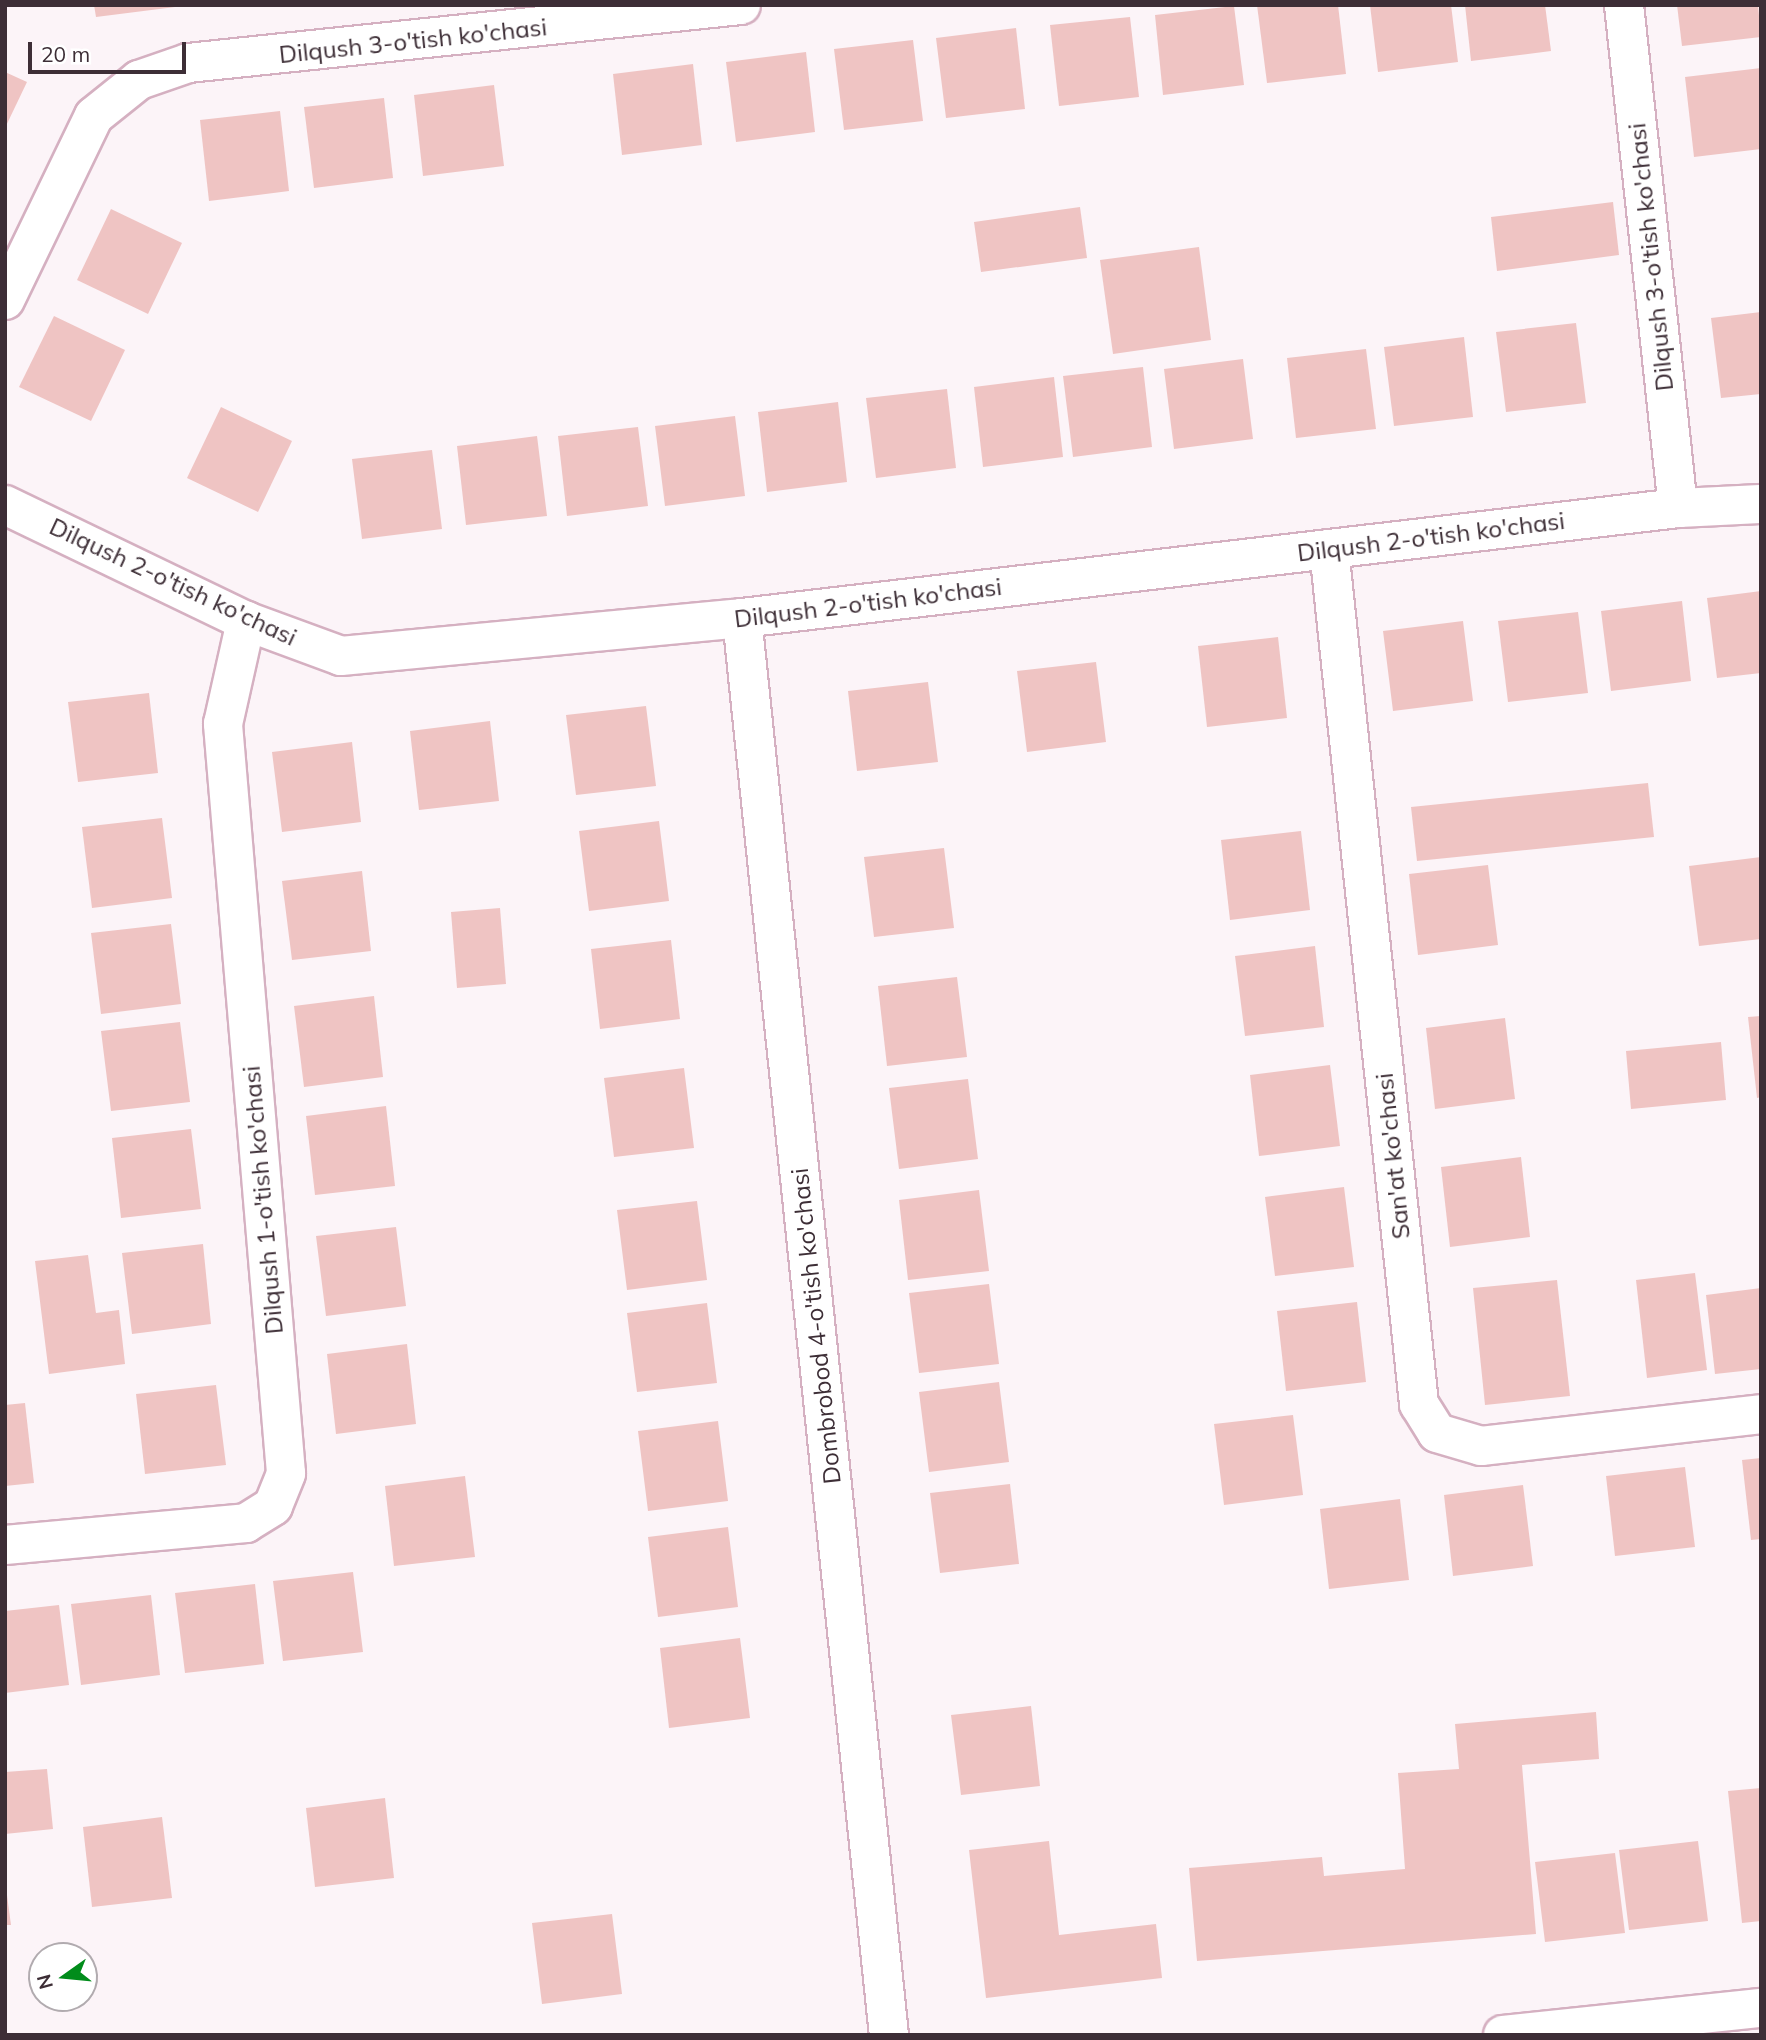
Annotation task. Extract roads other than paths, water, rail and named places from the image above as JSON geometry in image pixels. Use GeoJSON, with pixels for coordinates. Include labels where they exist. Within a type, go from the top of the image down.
{"type":"FeatureCollection","features":[{"type":"Feature","properties":{"kind":"street","name":"Dilqush 3-o'tish ko'chasi"},"geometry":{"type":"LineString","coordinates":[[5,300],[94,116],[139,80],[188,63],[459,21],[741,5]]}},
{"type":"Feature","properties":{"kind":"street","name":"Dilqush 3-o'tish ko'chasi"},"geometry":{"type":"LineString","coordinates":[[1624,5],[1678,508]]}},
{"type":"Feature","properties":{"kind":"street","name":"Dilqush 2-o'tish ko'chasi"},"geometry":{"type":"LineString","coordinates":[[5,505],[247,621],[341,656],[742,618],[1678,508],[1761,504]]}},
{"type":"Feature","properties":{"kind":"street","name":"San'at ko'chasi"},"geometry":{"type":"LineString","coordinates":[[1329,549],[1419,1404],[1437,1433],[1481,1446],[1761,1414]]}},
{"type":"Feature","properties":{"kind":"street","name":"Dombrobod 4-o'tish ko'chasi"},"geometry":{"type":"LineString","coordinates":[[742,618],[889,2035]]}},
{"type":"Feature","properties":{"kind":"street","name":"Dilqush 1-o'tish ko'chasi"},"geometry":{"type":"LineString","coordinates":[[5,1545],[246,1523],[273,1506],[286,1473],[223,724],[247,621]]}},
{"type":"Feature","properties":{"kind":"street"},"geometry":{"type":"LineString","coordinates":[[1503,2035],[1761,2008]]}}]}
